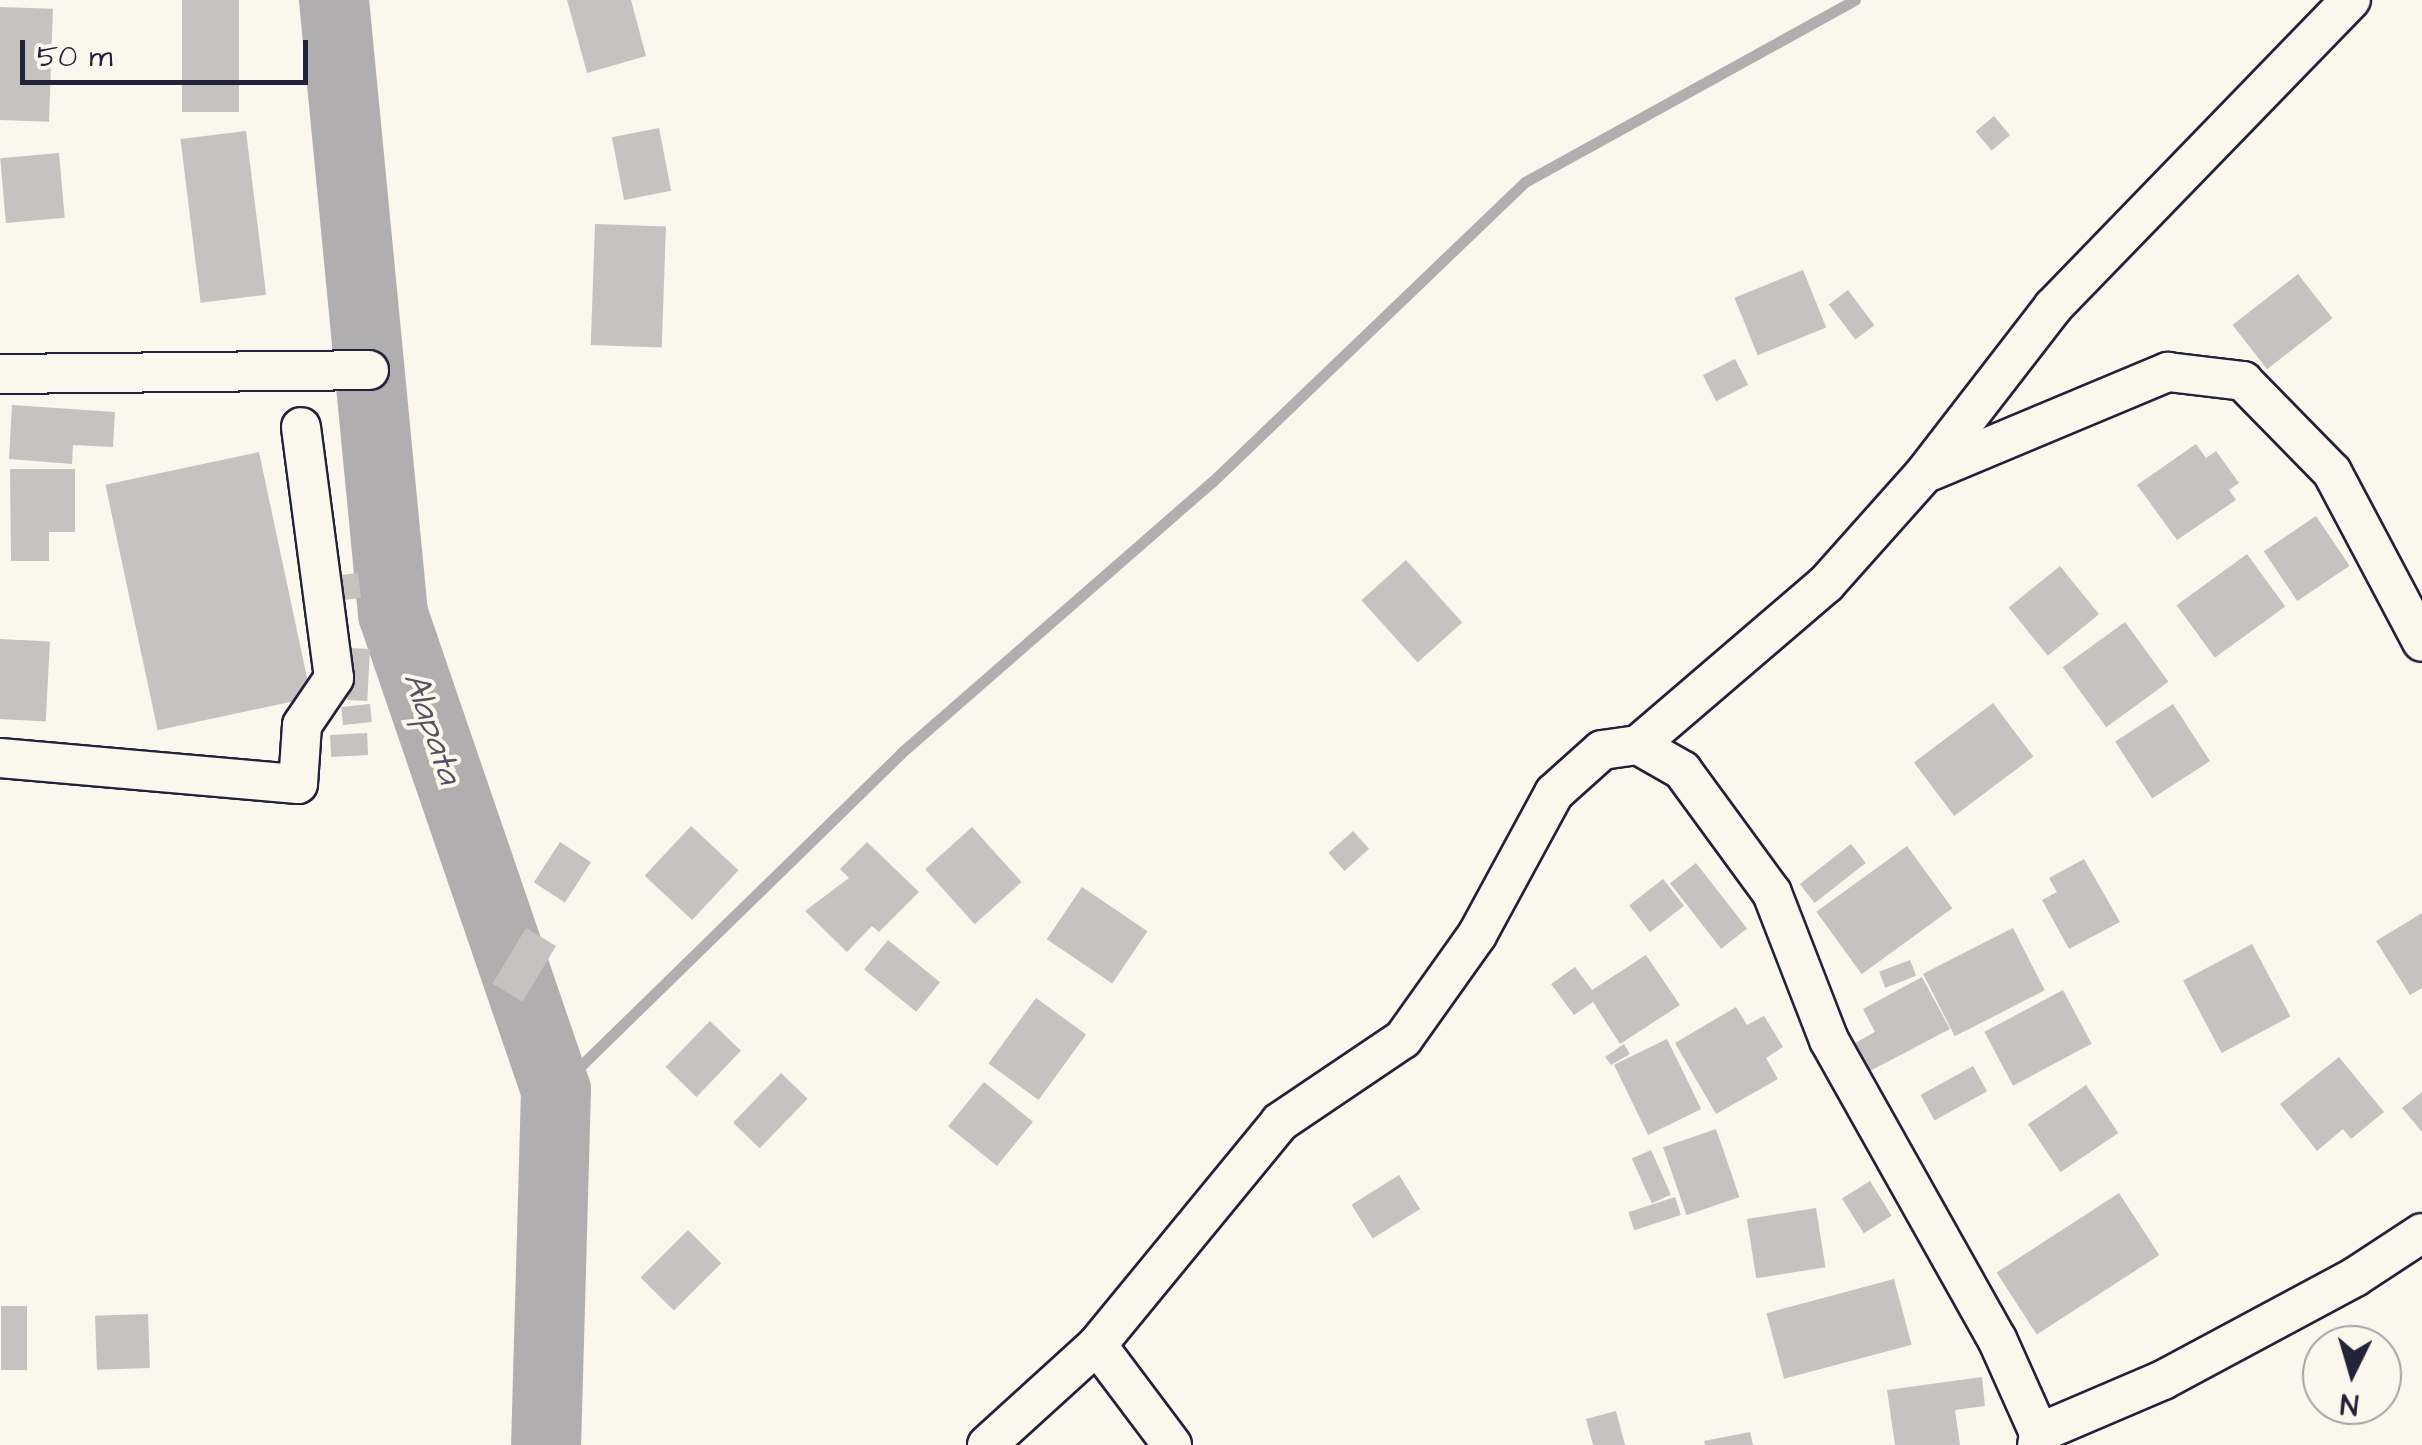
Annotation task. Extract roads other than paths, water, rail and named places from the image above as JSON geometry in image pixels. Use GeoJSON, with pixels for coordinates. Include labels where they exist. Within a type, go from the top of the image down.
{"type":"FeatureCollection","features":[{"type":"Feature","properties":{"kind":"street"},"geometry":{"type":"LineString","coordinates":[[987,1445],[1097,1345],[1280,1122],[1403,1039],[1436,999],[1554,793],[1602,750],[1638,745],[1826,584],[1924,474],[2054,307],[2351,0]]}},
{"type":"Feature","properties":{"kind":"street"},"geometry":{"type":"LineString","coordinates":[[0,374],[370,370]]}},
{"type":"Feature","properties":{"kind":"street"},"geometry":{"type":"LineString","coordinates":[[1924,474],[2003,436],[2168,372],[2244,381],[2332,472],[2422,642]]}},
{"type":"Feature","properties":{"kind":"street"},"geometry":{"type":"LineString","coordinates":[[0,758],[298,784],[302,725],[334,678],[301,428]]}},
{"type":"Feature","properties":{"kind":"street"},"geometry":{"type":"LineString","coordinates":[[1638,745],[1682,770],[1772,894],[1829,1040],[1997,1339],[2038,1439],[2163,1380],[2355,1277],[2422,1233]]}},
{"type":"Feature","properties":{"kind":"street"},"geometry":{"type":"LineString","coordinates":[[1097,1345],[1172,1445]]}},
{"type":"Feature","properties":{"kind":"waterway","name":"Alapata"},"geometry":{"type":"LineString","coordinates":[[334,0],[393,614],[556,1090],[546,1445]]}},
{"type":"Feature","properties":{"kind":"waterway"},"geometry":{"type":"LineString","coordinates":[[556,1090],[901,753],[1212,482],[1525,182],[1855,0]]}}]}
